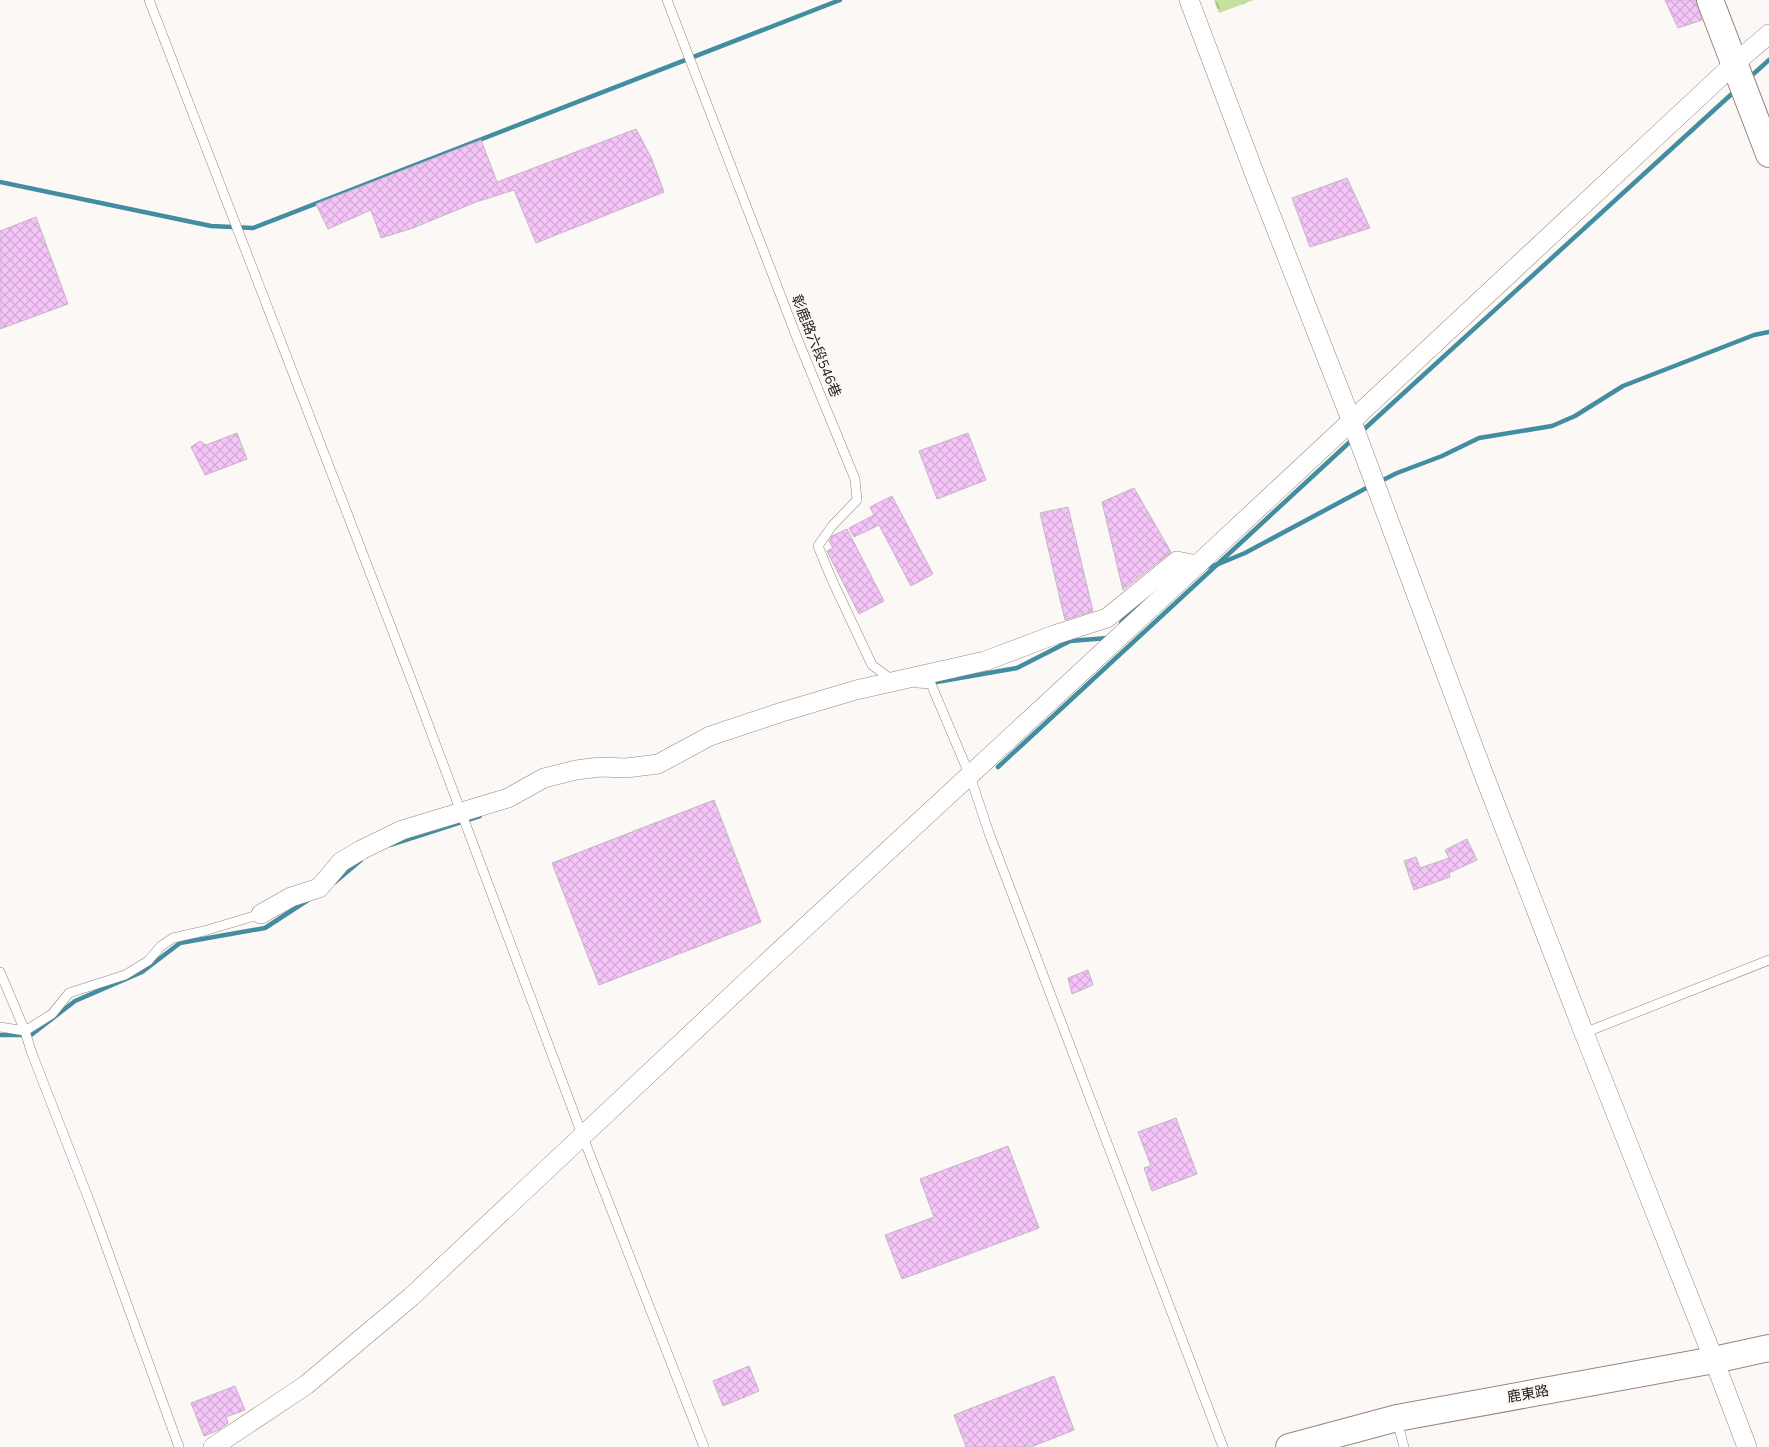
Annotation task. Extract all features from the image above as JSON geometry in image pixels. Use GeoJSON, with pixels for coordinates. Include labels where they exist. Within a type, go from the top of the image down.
{"type":"FeatureCollection","features":[{"type":"Feature","properties":{"kind":"street"},"geometry":{"type":"LineString","coordinates":[[1189,0],[1352,422],[1584,1033],[1747,1447]]}},
{"type":"Feature","properties":{"kind":"street"},"geometry":{"type":"LineString","coordinates":[[1710,0],[1769,154]]}},
{"type":"Feature","properties":{"kind":"street"},"geometry":{"type":"LineString","coordinates":[[213,1447],[306,1385],[411,1297],[759,970],[1352,422],[1735,63],[1769,34]]}},
{"type":"Feature","properties":{"kind":"street"},"geometry":{"type":"LineString","coordinates":[[261,914],[291,897],[319,888],[341,862],[402,830],[508,798],[544,778],[576,770],[600,767],[626,768],[658,764],[710,736],[782,712],[893,681],[985,661],[1054,635],[1107,618],[1177,561],[1197,565]]}},
{"type":"Feature","properties":{"kind":"street","name":"鹿東路"},"geometry":{"type":"LineString","coordinates":[[1289,1447],[1397,1418],[1714,1360],[1769,1348]]}},
{"type":"Feature","properties":{"kind":"lane"},"geometry":{"type":"LineString","coordinates":[[149,0],[462,813],[583,1137],[704,1447]]}},
{"type":"Feature","properties":{"kind":"lane","name":"彰鹿路六段546巷"},"geometry":{"type":"LineString","coordinates":[[667,0],[797,338],[855,479],[858,500],[832,526],[818,546],[872,664],[893,681]]}},
{"type":"Feature","properties":{"kind":"lane"},"geometry":{"type":"LineString","coordinates":[[893,681],[931,684],[970,776],[989,833],[1223,1447]]}},
{"type":"Feature","properties":{"kind":"lane"},"geometry":{"type":"LineString","coordinates":[[0,1027],[25,1031],[52,1014],[69,993],[125,975],[148,960],[161,946],[173,938],[261,914]]}},
{"type":"Feature","properties":{"kind":"lane"},"geometry":{"type":"LineString","coordinates":[[1584,1033],[1769,960]]}},
{"type":"Feature","properties":{"kind":"lane"},"geometry":{"type":"LineString","coordinates":[[0,972],[25,1031],[30,1051],[94,1213],[179,1447]]}},
{"type":"Feature","properties":{"kind":"lane"},"geometry":{"type":"LineString","coordinates":[[1397,1418],[1404,1447]]}},
{"type":"Feature","properties":{"kind":"green space"},"geometry":{"type":"Polygon","coordinates":[[[1214,0],[1254,0],[1219,13],[1214,0]]]}},
{"type":"Feature","properties":{"kind":"building"},"geometry":{"type":"Polygon","coordinates":[[[1665,0],[1695,0],[1702,20],[1678,28],[1665,0]]]}},
{"type":"Feature","properties":{"kind":"building"},"geometry":{"type":"Polygon","coordinates":[[[636,129],[651,157],[664,192],[536,243],[514,190],[476,202],[413,228],[381,238],[371,210],[328,229],[316,204],[481,140],[497,182],[636,129]]]}},
{"type":"Feature","properties":{"kind":"building"},"geometry":{"type":"Polygon","coordinates":[[[1347,178],[1370,228],[1310,247],[1292,198],[1347,178]]]}},
{"type":"Feature","properties":{"kind":"building"},"geometry":{"type":"Polygon","coordinates":[[[36,217],[68,304],[0,329],[0,231],[36,217]]]}},
{"type":"Feature","properties":{"kind":"building"},"geometry":{"type":"Polygon","coordinates":[[[237,433],[247,459],[205,475],[191,447],[200,441],[206,445],[237,433]]]}},
{"type":"Feature","properties":{"kind":"building"},"geometry":{"type":"Polygon","coordinates":[[[968,433],[986,480],[937,499],[919,451],[968,433]]]}},
{"type":"Feature","properties":{"kind":"building"},"geometry":{"type":"Polygon","coordinates":[[[1134,488],[1171,552],[1123,590],[1102,502],[1134,488]]]}},
{"type":"Feature","properties":{"kind":"building"},"geometry":{"type":"Polygon","coordinates":[[[892,496],[933,574],[911,586],[879,525],[854,537],[849,528],[874,515],[870,507],[892,496]]]}},
{"type":"Feature","properties":{"kind":"building"},"geometry":{"type":"Polygon","coordinates":[[[1068,507],[1093,611],[1065,620],[1040,513],[1068,507]]]}},
{"type":"Feature","properties":{"kind":"building"},"geometry":{"type":"Polygon","coordinates":[[[847,529],[884,601],[859,614],[827,551],[833,548],[829,541],[832,536],[847,529]]]}},
{"type":"Feature","properties":{"kind":"building"},"geometry":{"type":"Polygon","coordinates":[[[714,800],[761,922],[599,985],[552,863],[714,800]]]}},
{"type":"Feature","properties":{"kind":"building"},"geometry":{"type":"Polygon","coordinates":[[[1467,839],[1477,860],[1449,873],[1450,877],[1414,890],[1404,861],[1416,857],[1420,868],[1449,858],[1445,850],[1467,839]]]}},
{"type":"Feature","properties":{"kind":"building"},"geometry":{"type":"Polygon","coordinates":[[[1088,970],[1093,985],[1072,994],[1068,978],[1088,970]]]}},
{"type":"Feature","properties":{"kind":"building"},"geometry":{"type":"Polygon","coordinates":[[[1176,1118],[1197,1174],[1152,1191],[1144,1168],[1151,1166],[1138,1132],[1176,1118]]]}},
{"type":"Feature","properties":{"kind":"building"},"geometry":{"type":"Polygon","coordinates":[[[1008,1146],[1039,1228],[902,1279],[885,1235],[934,1217],[920,1179],[1008,1146]]]}},
{"type":"Feature","properties":{"kind":"building"},"geometry":{"type":"Polygon","coordinates":[[[749,1366],[759,1391],[723,1406],[713,1381],[749,1366]]]}},
{"type":"Feature","properties":{"kind":"building"},"geometry":{"type":"Polygon","coordinates":[[[1054,1376],[1074,1430],[1031,1447],[966,1447],[954,1415],[1054,1376]]]}},
{"type":"Feature","properties":{"kind":"building"},"geometry":{"type":"Polygon","coordinates":[[[235,1386],[245,1410],[226,1417],[228,1423],[219,1430],[204,1436],[191,1403],[235,1386]]]}},
{"type":"Feature","properties":{"kind":"waterway"},"geometry":{"type":"LineString","coordinates":[[0,182],[211,226],[253,228],[840,0]]}},
{"type":"Feature","properties":{"kind":"waterway"},"geometry":{"type":"LineString","coordinates":[[1749,78],[1769,60]]}},
{"type":"Feature","properties":{"kind":"waterway"},"geometry":{"type":"LineString","coordinates":[[1361,432],[1736,90]]}},
{"type":"Feature","properties":{"kind":"waterway"},"geometry":{"type":"LineString","coordinates":[[1379,482],[1442,456],[1479,438],[1552,426],[1575,416],[1623,386],[1754,335],[1769,332]]}},
{"type":"Feature","properties":{"kind":"waterway"},"geometry":{"type":"LineString","coordinates":[[998,767],[1353,439]]}},
{"type":"Feature","properties":{"kind":"waterway"},"geometry":{"type":"LineString","coordinates":[[1204,567],[1216,565],[1245,553],[1372,485]]}},
{"type":"Feature","properties":{"kind":"waterway"},"geometry":{"type":"LineString","coordinates":[[1121,623],[1138,604]]}},
{"type":"Feature","properties":{"kind":"waterway"},"geometry":{"type":"LineString","coordinates":[[931,683],[1017,668],[1070,641],[1108,638]]}},
{"type":"Feature","properties":{"kind":"waterway"},"geometry":{"type":"LineString","coordinates":[[390,845],[480,816]]}},
{"type":"Feature","properties":{"kind":"waterway"},"geometry":{"type":"LineString","coordinates":[[335,882],[361,860]]}},
{"type":"Feature","properties":{"kind":"waterway"},"geometry":{"type":"LineString","coordinates":[[0,1035],[31,1035],[75,1001],[142,972],[180,943],[265,928],[308,900]]}}]}
